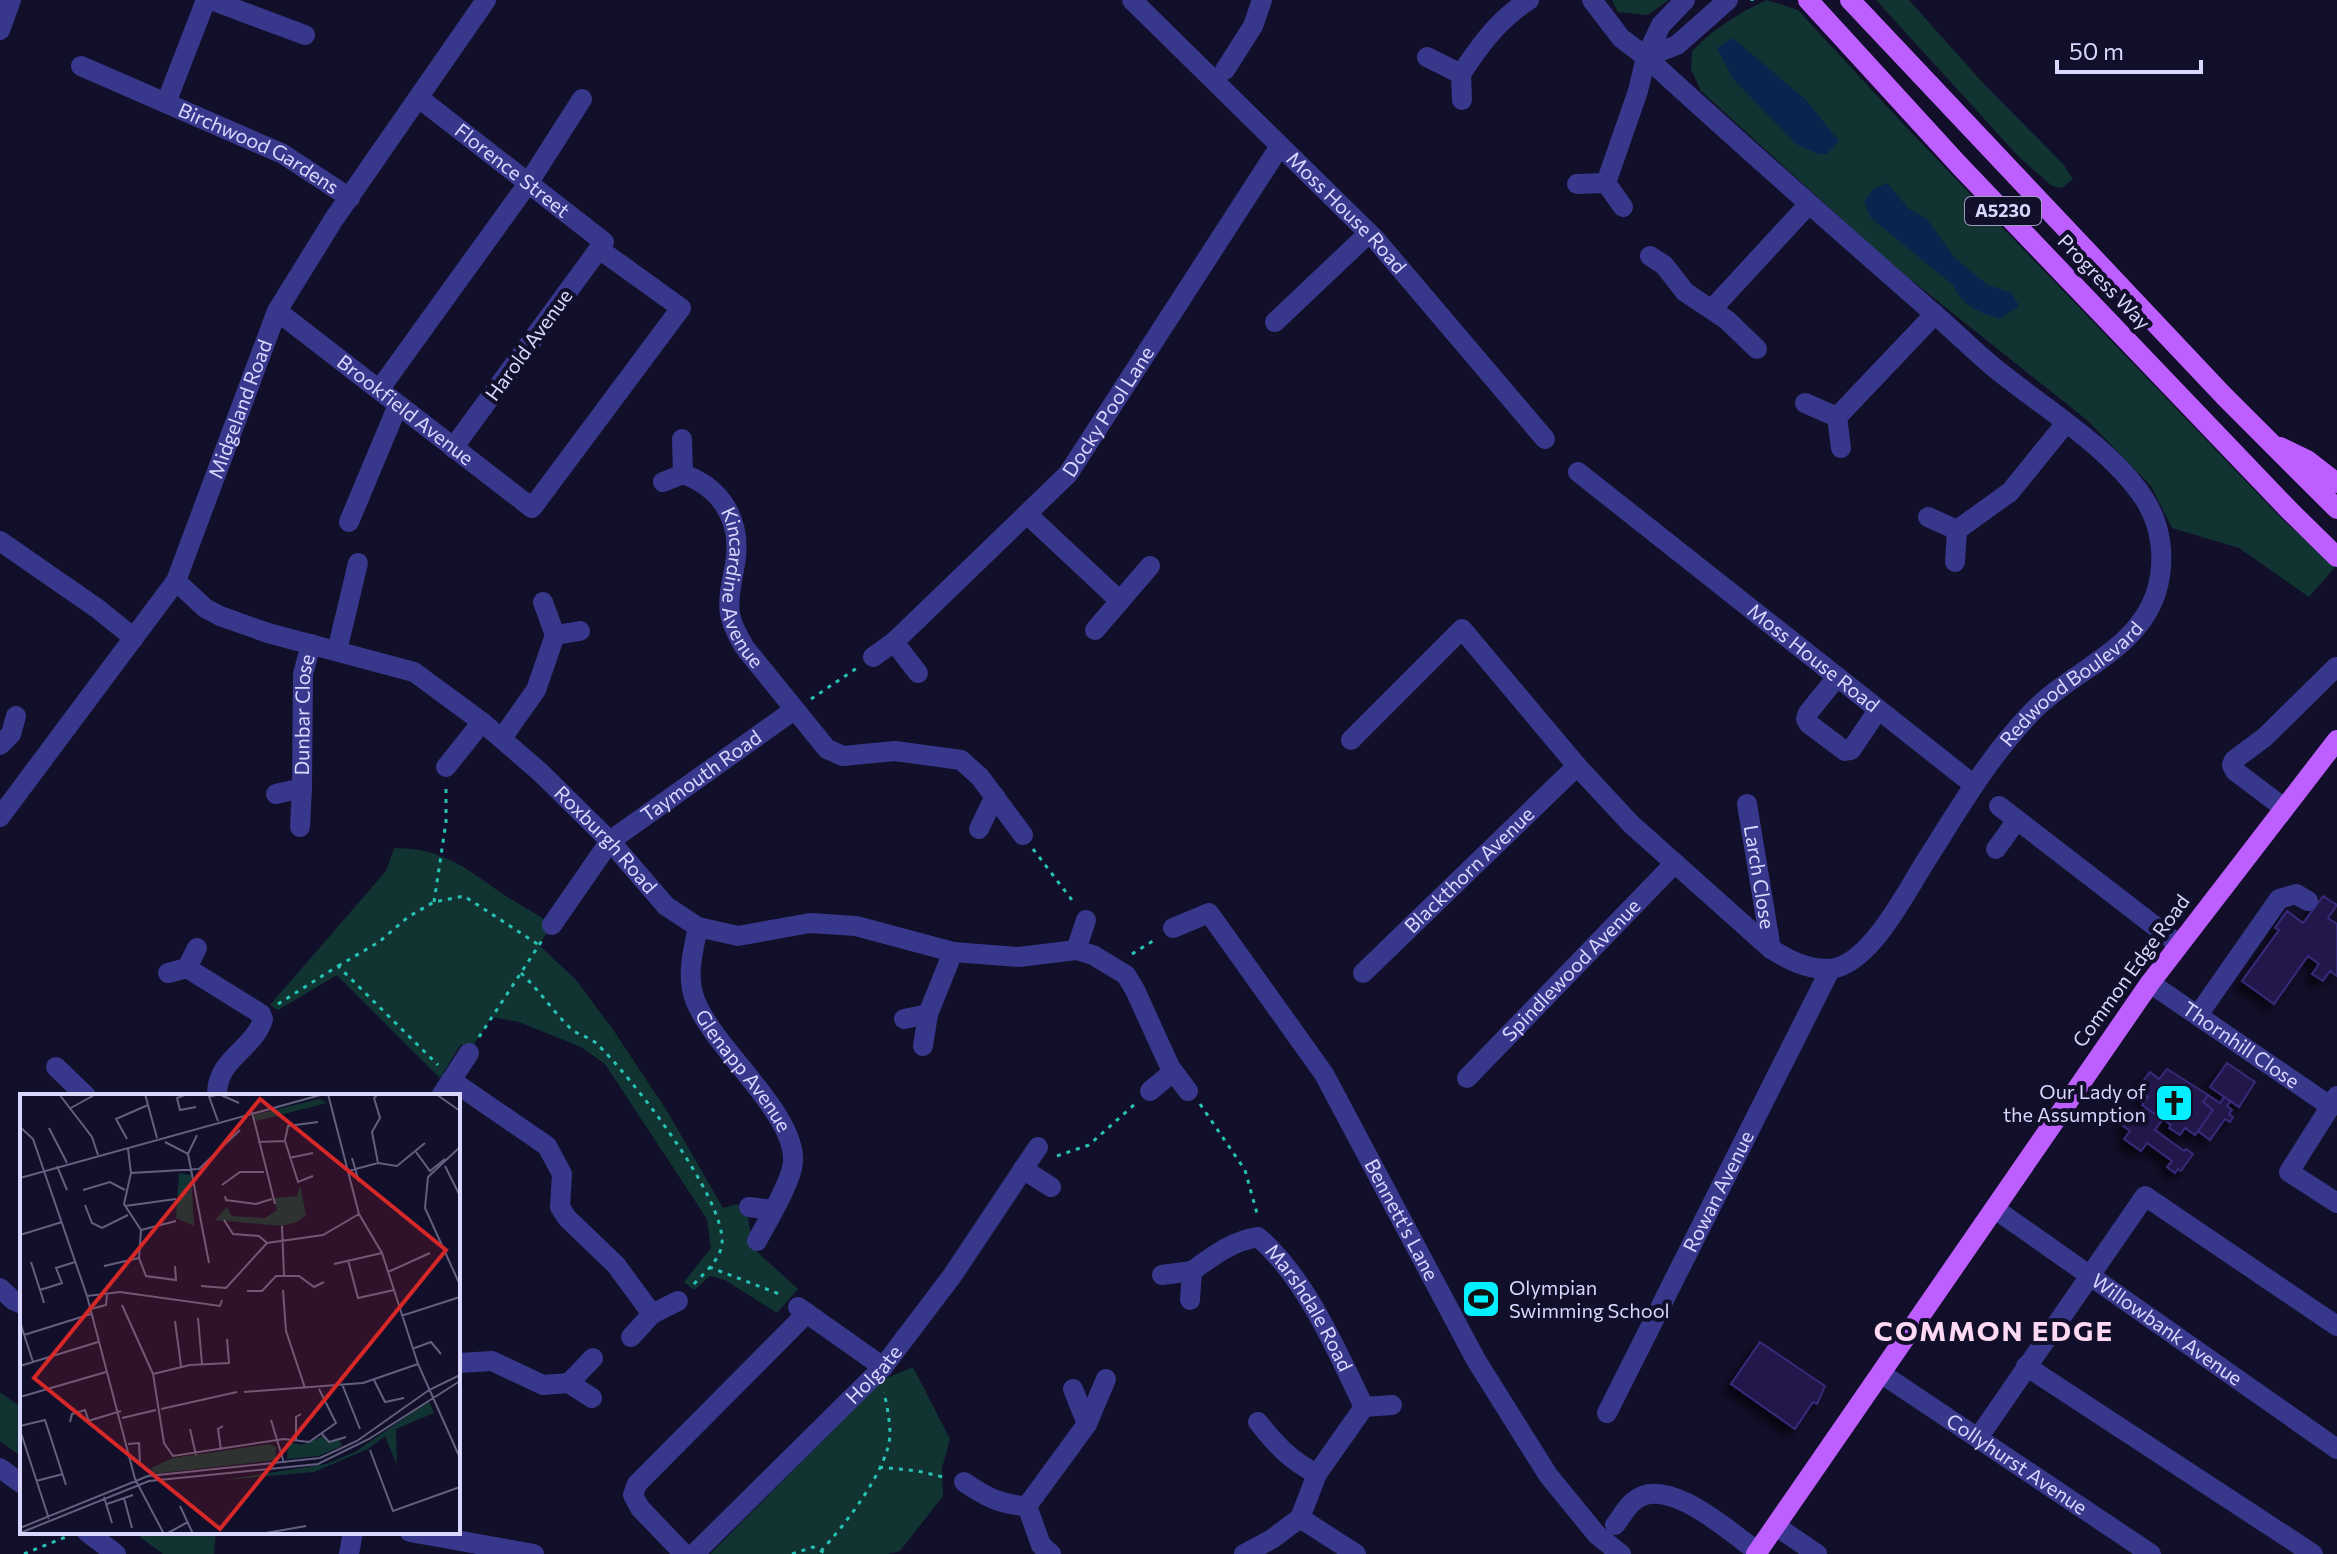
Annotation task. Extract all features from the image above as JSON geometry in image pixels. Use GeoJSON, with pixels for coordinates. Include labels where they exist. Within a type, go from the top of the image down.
{"type":"FeatureCollection","features":[{"type":"Feature","properties":{"kind":"main road","name":"Progress Way"},"geometry":{"type":"LineString","coordinates":[[1808,0],[1970,177],[2337,557]]}},
{"type":"Feature","properties":{"kind":"main road","name":"Progress Way"},"geometry":{"type":"LineString","coordinates":[[1850,0],[2269,443],[2337,509]]}},
{"type":"Feature","properties":{"kind":"main road"},"geometry":{"type":"LineString","coordinates":[[2269,443],[2307,460],[2337,483]]}},
{"type":"Feature","properties":{"kind":"main road","name":"Common Edge Road"},"geometry":{"type":"LineString","coordinates":[[1757,1553],[2150,983],[2337,740]]}},
{"type":"Feature","properties":{"kind":"street"},"geometry":{"type":"LineString","coordinates":[[0,30],[11,0]]}},
{"type":"Feature","properties":{"kind":"street","name":"Birchwood Gardens"},"geometry":{"type":"LineString","coordinates":[[166,103],[209,0],[305,35]]}},
{"type":"Feature","properties":{"kind":"street","name":"Midgeland Road"},"geometry":{"type":"LineString","coordinates":[[1,813],[176,581],[277,311],[350,198],[486,0]]}},
{"type":"Feature","properties":{"kind":"street","name":"Moss House Road"},"geometry":{"type":"LineString","coordinates":[[1132,0],[1369,233],[1545,439]]}},
{"type":"Feature","properties":{"kind":"street"},"geometry":{"type":"LineString","coordinates":[[1225,70],[1253,26],[1262,0]]}},
{"type":"Feature","properties":{"kind":"street"},"geometry":{"type":"LineString","coordinates":[[1462,100],[1461,74],[1509,12],[1529,0]]}},
{"type":"Feature","properties":{"kind":"street","name":"Redwood Boulevard"},"geometry":{"type":"LineString","coordinates":[[1592,0],[1621,38],[1646,57],[1808,205],[1990,364],[2098,449],[2133,485],[2148,506],[2159,534],[2162,554],[2155,595],[2131,634],[2031,712],[1974,785],[1879,935],[1859,957],[1830,970]]}},
{"type":"Feature","properties":{"kind":"street"},"geometry":{"type":"LineString","coordinates":[[1606,183],[1638,91],[1646,57],[1661,25],[1685,0]]}},
{"type":"Feature","properties":{"kind":"street"},"geometry":{"type":"LineString","coordinates":[[1646,57],[1677,45],[1728,0]]}},
{"type":"Feature","properties":{"kind":"street"},"geometry":{"type":"LineString","coordinates":[[1427,57],[1461,74]]}},
{"type":"Feature","properties":{"kind":"street","name":"Birchwood Gardens"},"geometry":{"type":"LineString","coordinates":[[81,66],[283,154],[350,198]]}},
{"type":"Feature","properties":{"kind":"street","name":"Florence Street"},"geometry":{"type":"LineString","coordinates":[[419,98],[529,182],[602,246],[681,308],[532,508]]}},
{"type":"Feature","properties":{"kind":"street"},"geometry":{"type":"LineString","coordinates":[[379,390],[529,182],[582,99]]}},
{"type":"Feature","properties":{"kind":"street","name":"Docky Pool Lane"},"geometry":{"type":"LineString","coordinates":[[873,657],[894,642],[1068,474],[1280,146]]}},
{"type":"Feature","properties":{"kind":"street"},"geometry":{"type":"LineString","coordinates":[[1577,184],[1606,183]]}},
{"type":"Feature","properties":{"kind":"street"},"geometry":{"type":"LineString","coordinates":[[1606,183],[1623,207]]}},
{"type":"Feature","properties":{"kind":"street"},"geometry":{"type":"LineString","coordinates":[[1712,309],[1808,205]]}},
{"type":"Feature","properties":{"kind":"street"},"geometry":{"type":"LineString","coordinates":[[1275,322],[1369,233]]}},
{"type":"Feature","properties":{"kind":"street","name":"Harold Avenue"},"geometry":{"type":"LineString","coordinates":[[453,448],[602,246]]}},
{"type":"Feature","properties":{"kind":"street"},"geometry":{"type":"LineString","coordinates":[[1650,256],[1664,265],[1685,292],[1741,331],[1757,349]]}},
{"type":"Feature","properties":{"kind":"street","name":"Brookfield Avenue"},"geometry":{"type":"LineString","coordinates":[[277,311],[532,508]]}},
{"type":"Feature","properties":{"kind":"street"},"geometry":{"type":"LineString","coordinates":[[1837,417],[1935,314]]}},
{"type":"Feature","properties":{"kind":"street"},"geometry":{"type":"LineString","coordinates":[[1805,403],[1837,417]]}},
{"type":"Feature","properties":{"kind":"street"},"geometry":{"type":"LineString","coordinates":[[349,522],[398,405]]}},
{"type":"Feature","properties":{"kind":"street"},"geometry":{"type":"LineString","coordinates":[[1837,417],[1841,448]]}},
{"type":"Feature","properties":{"kind":"street"},"geometry":{"type":"LineString","coordinates":[[1957,530],[2010,492],[2066,423]]}},
{"type":"Feature","properties":{"kind":"street"},"geometry":{"type":"LineString","coordinates":[[663,482],[683,474],[682,439]]}},
{"type":"Feature","properties":{"kind":"street","name":"Moss House Road"},"geometry":{"type":"LineString","coordinates":[[1578,472],[1974,785]]}},
{"type":"Feature","properties":{"kind":"street","name":"Kincardine Avenue"},"geometry":{"type":"LineString","coordinates":[[683,474],[704,482],[716,492],[734,522],[736,558],[730,589],[730,613],[745,648],[818,740],[835,754],[843,756],[895,751],[961,760],[973,769],[1023,835]]}},
{"type":"Feature","properties":{"kind":"street"},"geometry":{"type":"LineString","coordinates":[[1028,515],[1120,601]]}},
{"type":"Feature","properties":{"kind":"street"},"geometry":{"type":"LineString","coordinates":[[1928,517],[1957,530]]}},
{"type":"Feature","properties":{"kind":"street"},"geometry":{"type":"LineString","coordinates":[[1955,562],[1957,530]]}},
{"type":"Feature","properties":{"kind":"street"},"geometry":{"type":"LineString","coordinates":[[0,541],[134,638]]}},
{"type":"Feature","properties":{"kind":"street"},"geometry":{"type":"LineString","coordinates":[[337,651],[358,563]]}},
{"type":"Feature","properties":{"kind":"street"},"geometry":{"type":"LineString","coordinates":[[1095,630],[1150,566]]}},
{"type":"Feature","properties":{"kind":"street","name":"Roxburgh Road"},"geometry":{"type":"LineString","coordinates":[[176,581],[205,608],[220,616],[414,672],[502,738],[610,841],[666,906],[698,927],[738,936],[810,923],[856,926],[953,952],[1019,957],[1076,950]]}},
{"type":"Feature","properties":{"kind":"street"},"geometry":{"type":"LineString","coordinates":[[502,738],[532,698],[555,635],[543,602]]}},
{"type":"Feature","properties":{"kind":"street"},"geometry":{"type":"LineString","coordinates":[[1351,740],[1462,629],[1577,766],[1631,824],[1771,949],[1796,964],[1830,970]]}},
{"type":"Feature","properties":{"kind":"street"},"geometry":{"type":"LineString","coordinates":[[555,635],[580,631]]}},
{"type":"Feature","properties":{"kind":"street"},"geometry":{"type":"LineString","coordinates":[[894,642],[918,673]]}},
{"type":"Feature","properties":{"kind":"street","name":"Dunbar Close"},"geometry":{"type":"LineString","coordinates":[[300,827],[303,674],[311,644]]}},
{"type":"Feature","properties":{"kind":"street"},"geometry":{"type":"LineString","coordinates":[[2284,808],[2235,771],[2232,765],[2336,667]]}},
{"type":"Feature","properties":{"kind":"street"},"geometry":{"type":"LineString","coordinates":[[1837,677],[1808,713],[1806,719],[1809,724],[1845,751],[1851,750],[1878,710]]}},
{"type":"Feature","properties":{"kind":"street","name":"Taymouth Road"},"geometry":{"type":"LineString","coordinates":[[552,925],[610,841],[794,710]]}},
{"type":"Feature","properties":{"kind":"street"},"geometry":{"type":"LineString","coordinates":[[0,745],[11,734],[16,716]]}},
{"type":"Feature","properties":{"kind":"street"},"geometry":{"type":"LineString","coordinates":[[446,767],[482,722]]}},
{"type":"Feature","properties":{"kind":"street","name":"Blackthorn Avenue"},"geometry":{"type":"LineString","coordinates":[[1363,973],[1577,766]]}},
{"type":"Feature","properties":{"kind":"street","name":"Dunbar Close"},"geometry":{"type":"LineString","coordinates":[[276,794],[302,788]]}},
{"type":"Feature","properties":{"kind":"street"},"geometry":{"type":"LineString","coordinates":[[979,829],[995,796]]}},
{"type":"Feature","properties":{"kind":"street","name":"Larch Close"},"geometry":{"type":"LineString","coordinates":[[1747,804],[1771,949]]}},
{"type":"Feature","properties":{"kind":"street"},"geometry":{"type":"LineString","coordinates":[[1999,806],[2178,944]]}},
{"type":"Feature","properties":{"kind":"street"},"geometry":{"type":"LineString","coordinates":[[1996,849],[2017,820]]}},
{"type":"Feature","properties":{"kind":"street","name":"Spindlewood Avenue"},"geometry":{"type":"LineString","coordinates":[[1467,1078],[1675,863]]}},
{"type":"Feature","properties":{"kind":"street"},"geometry":{"type":"LineString","coordinates":[[2198,1015],[2279,899],[2296,894],[2308,901]]}},
{"type":"Feature","properties":{"kind":"street","name":"Bennett's Lane"},"geometry":{"type":"LineString","coordinates":[[1173,928],[1209,913],[1245,963],[1324,1074],[1476,1360],[1548,1475],[1597,1535],[1621,1554]]}},
{"type":"Feature","properties":{"kind":"street"},"geometry":{"type":"LineString","coordinates":[[1086,920],[1076,950],[1093,955],[1126,975],[1173,1072],[1188,1091]]}},
{"type":"Feature","properties":{"kind":"street","name":"Glenapp Avenue"},"geometry":{"type":"LineString","coordinates":[[698,927],[690,965],[695,1000],[724,1047],[780,1120],[792,1141],[793,1165],[757,1241]]}},
{"type":"Feature","properties":{"kind":"street"},"geometry":{"type":"LineString","coordinates":[[197,948],[178,970],[261,1014],[263,1019],[260,1029],[222,1071],[217,1094]]}},
{"type":"Feature","properties":{"kind":"street"},"geometry":{"type":"LineString","coordinates":[[923,1046],[928,1014],[953,952]]}},
{"type":"Feature","properties":{"kind":"street","name":"Rowan Avenue"},"geometry":{"type":"LineString","coordinates":[[1607,1413],[1830,970]]}},
{"type":"Feature","properties":{"kind":"street","name":"Thornhill Close"},"geometry":{"type":"LineString","coordinates":[[2150,983],[2334,1101],[2289,1172],[2337,1203]]}},
{"type":"Feature","properties":{"kind":"street"},"geometry":{"type":"LineString","coordinates":[[904,1019],[928,1014]]}},
{"type":"Feature","properties":{"kind":"street"},"geometry":{"type":"LineString","coordinates":[[446,1088],[469,1053]]}},
{"type":"Feature","properties":{"kind":"street"},"geometry":{"type":"LineString","coordinates":[[56,1067],[78,1093]]}},
{"type":"Feature","properties":{"kind":"street"},"geometry":{"type":"LineString","coordinates":[[1150,1091],[1173,1072]]}},
{"type":"Feature","properties":{"kind":"street"},"geometry":{"type":"LineString","coordinates":[[460,1096],[547,1146],[562,1174],[560,1207],[567,1218],[616,1265],[652,1314]]}},
{"type":"Feature","properties":{"kind":"street","name":"Holgate"},"geometry":{"type":"LineString","coordinates":[[694,1554],[882,1369],[952,1276],[1038,1147]]}},
{"type":"Feature","properties":{"kind":"street"},"geometry":{"type":"LineString","coordinates":[[1023,1169],[1051,1187]]}},
{"type":"Feature","properties":{"kind":"street"},"geometry":{"type":"LineString","coordinates":[[1978,1438],[2088,1274],[2145,1196],[2337,1326]]}},
{"type":"Feature","properties":{"kind":"street"},"geometry":{"type":"LineString","coordinates":[[749,1207],[773,1210]]}},
{"type":"Feature","properties":{"kind":"street","name":"Willowbank Avenue"},"geometry":{"type":"LineString","coordinates":[[1995,1209],[2337,1449]]}},
{"type":"Feature","properties":{"kind":"street","name":"Marshdale Road"},"geometry":{"type":"LineString","coordinates":[[1162,1275],[1192,1271],[1227,1247],[1258,1237],[1272,1248],[1311,1303],[1364,1407]]}},
{"type":"Feature","properties":{"kind":"street"},"geometry":{"type":"LineString","coordinates":[[1190,1300],[1192,1271]]}},
{"type":"Feature","properties":{"kind":"street"},"geometry":{"type":"LineString","coordinates":[[0,1288],[20,1303]]}},
{"type":"Feature","properties":{"kind":"street"},"geometry":{"type":"LineString","coordinates":[[631,1337],[652,1314],[678,1301]]}},
{"type":"Feature","properties":{"kind":"street"},"geometry":{"type":"LineString","coordinates":[[684,1554],[640,1508],[633,1495],[637,1484],[802,1310],[882,1369]]}},
{"type":"Feature","properties":{"kind":"street"},"geometry":{"type":"LineString","coordinates":[[569,1383],[593,1358]]}},
{"type":"Feature","properties":{"kind":"street"},"geometry":{"type":"LineString","coordinates":[[460,1363],[492,1361],[543,1385],[569,1383],[592,1398]]}},
{"type":"Feature","properties":{"kind":"street"},"geometry":{"type":"LineString","coordinates":[[2026,1366],[2313,1554]]}},
{"type":"Feature","properties":{"kind":"street","name":"Collyhurst Avenue"},"geometry":{"type":"LineString","coordinates":[[1882,1374],[2151,1554]]}},
{"type":"Feature","properties":{"kind":"street"},"geometry":{"type":"LineString","coordinates":[[1027,1506],[1087,1424],[1106,1379]]}},
{"type":"Feature","properties":{"kind":"street"},"geometry":{"type":"LineString","coordinates":[[1073,1389],[1087,1424]]}},
{"type":"Feature","properties":{"kind":"street"},"geometry":{"type":"LineString","coordinates":[[1244,1554],[1272,1539],[1300,1518],[1317,1474],[1364,1407],[1392,1405]]}},
{"type":"Feature","properties":{"kind":"street"},"geometry":{"type":"LineString","coordinates":[[1258,1422],[1297,1464],[1317,1474]]}},
{"type":"Feature","properties":{"kind":"street"},"geometry":{"type":"LineString","coordinates":[[0,1468],[20,1483]]}},
{"type":"Feature","properties":{"kind":"street"},"geometry":{"type":"LineString","coordinates":[[964,1482],[990,1500],[1027,1506]]}},
{"type":"Feature","properties":{"kind":"street"},"geometry":{"type":"LineString","coordinates":[[1615,1525],[1634,1500],[1649,1493],[1670,1495],[1694,1507],[1757,1553]]}},
{"type":"Feature","properties":{"kind":"street"},"geometry":{"type":"LineString","coordinates":[[1027,1506],[1041,1545],[1051,1554]]}},
{"type":"Feature","properties":{"kind":"street"},"geometry":{"type":"LineString","coordinates":[[1300,1518],[1356,1554]]}},
{"type":"Feature","properties":{"kind":"street"},"geometry":{"type":"LineString","coordinates":[[1776,1526],[1817,1554]]}},
{"type":"Feature","properties":{"kind":"street"},"geometry":{"type":"LineString","coordinates":[[349,1554],[353,1534]]}},
{"type":"Feature","properties":{"kind":"street"},"geometry":{"type":"LineString","coordinates":[[421,1534],[534,1554]]}},
{"type":"Feature","properties":{"kind":"path"},"geometry":{"type":"LineString","coordinates":[[794,710],[873,657]]}},
{"type":"Feature","properties":{"kind":"path"},"geometry":{"type":"LineString","coordinates":[[434,902],[446,822],[446,767]]}},
{"type":"Feature","properties":{"kind":"path"},"geometry":{"type":"LineString","coordinates":[[1023,835],[1086,920]]}},
{"type":"Feature","properties":{"kind":"path"},"geometry":{"type":"LineString","coordinates":[[261,1014],[379,942],[408,917],[434,902],[464,896],[539,945]]}},
{"type":"Feature","properties":{"kind":"path"},"geometry":{"type":"LineString","coordinates":[[469,1053],[552,925]]}},
{"type":"Feature","properties":{"kind":"path"},"geometry":{"type":"LineString","coordinates":[[1112,966],[1173,928]]}},
{"type":"Feature","properties":{"kind":"path"},"geometry":{"type":"LineString","coordinates":[[338,966],[388,1012],[446,1088]]}},
{"type":"Feature","properties":{"kind":"path"},"geometry":{"type":"LineString","coordinates":[[521,973],[572,1031],[593,1040],[646,1099],[689,1161],[718,1221],[722,1244],[716,1259],[678,1301]]}},
{"type":"Feature","properties":{"kind":"path"},"geometry":{"type":"LineString","coordinates":[[1038,1147],[1054,1157],[1089,1145],[1150,1091]]}},
{"type":"Feature","properties":{"kind":"path"},"geometry":{"type":"LineString","coordinates":[[1188,1091],[1245,1170],[1258,1218],[1258,1237]]}},
{"type":"Feature","properties":{"kind":"path"},"geometry":{"type":"LineString","coordinates":[[709,1267],[779,1293],[802,1310]]}},
{"type":"Feature","properties":{"kind":"path"},"geometry":{"type":"LineString","coordinates":[[821,1551],[844,1527],[879,1467],[890,1437],[882,1369]]}},
{"type":"Feature","properties":{"kind":"path"},"geometry":{"type":"LineString","coordinates":[[879,1467],[918,1471],[964,1482]]}},
{"type":"Feature","properties":{"kind":"path"},"geometry":{"type":"LineString","coordinates":[[24,1554],[73,1534]]}},
{"type":"Feature","properties":{"kind":"path"},"geometry":{"type":"LineString","coordinates":[[792,1554],[813,1547],[827,1554]]}},
{"type":"Feature","properties":{"kind":"green space"},"geometry":{"type":"Polygon","coordinates":[[[1612,0],[1669,0],[1648,15],[1618,12],[1612,0]]]}},
{"type":"Feature","properties":{"kind":"green space"},"geometry":{"type":"Polygon","coordinates":[[[1767,0],[1798,10],[2284,521],[2336,566],[2309,597],[2239,548],[2172,528],[2151,486],[2088,421],[1890,263],[1701,91],[1691,69],[1692,51],[1727,22],[1767,0]]]}},
{"type":"Feature","properties":{"kind":"green space"},"geometry":{"type":"Polygon","coordinates":[[[1876,0],[1909,0],[1983,83],[2063,164],[2073,179],[2062,188],[2052,186],[2019,157],[1876,0]]]}},
{"type":"Feature","properties":{"kind":"green space"},"geometry":{"type":"Polygon","coordinates":[[[394,848],[429,852],[456,863],[552,925],[539,945],[576,980],[614,1031],[667,1111],[723,1208],[738,1204],[748,1218],[754,1249],[798,1289],[777,1313],[725,1280],[710,1276],[694,1290],[684,1282],[711,1248],[707,1219],[605,1064],[581,1047],[519,1022],[492,1017],[470,1050],[461,1044],[440,1078],[337,975],[278,1010],[270,1005],[386,871],[394,848]]]}},
{"type":"Feature","properties":{"kind":"green space"},"geometry":{"type":"Polygon","coordinates":[[[913,1367],[950,1439],[942,1468],[943,1496],[900,1551],[887,1554],[710,1554],[884,1379],[913,1367]]]}},
{"type":"Feature","properties":{"kind":"green space"},"geometry":{"type":"Polygon","coordinates":[[[0,1392],[20,1407],[20,1456],[0,1441],[0,1392]]]}},
{"type":"Feature","properties":{"kind":"green space"},"geometry":{"type":"Polygon","coordinates":[[[140,1534],[216,1534],[214,1554],[163,1554],[140,1534]]]}},
{"type":"Feature","properties":{"kind":"water"},"geometry":{"type":"Polygon","coordinates":[[[1733,38],[1806,100],[1839,141],[1827,154],[1818,154],[1796,144],[1733,79],[1717,48],[1733,38]]]}},
{"type":"Feature","properties":{"kind":"water"},"geometry":{"type":"Polygon","coordinates":[[[1887,183],[1908,208],[1927,219],[1954,257],[1988,285],[2012,293],[2019,306],[2000,319],[1972,308],[1961,299],[1954,286],[1871,218],[1864,202],[1873,189],[1887,183]]]}},
{"type":"Feature","properties":{"kind":"building"},"geometry":{"type":"Polygon","coordinates":[[[2323,896],[2337,905],[2328,918],[2337,924],[2337,976],[2330,971],[2323,981],[2312,974],[2319,964],[2308,956],[2274,1004],[2242,981],[2279,930],[2275,928],[2287,911],[2303,923],[2323,896]]]}},
{"type":"Feature","properties":{"kind":"building"},"geometry":{"type":"Polygon","coordinates":[[[2227,1063],[2255,1082],[2239,1107],[2210,1087],[2227,1063]]]}},
{"type":"Feature","properties":{"kind":"building","name":"Our Lady of the Assumption"},"geometry":{"type":"Polygon","coordinates":[[[2167,1069],[2208,1095],[2203,1102],[2213,1110],[2195,1135],[2185,1128],[2180,1135],[2142,1105],[2148,1097],[2137,1089],[2150,1072],[2159,1079],[2167,1069]]]}},
{"type":"Feature","properties":{"kind":"building"},"geometry":{"type":"Polygon","coordinates":[[[2208,1095],[2220,1103],[2224,1097],[2231,1101],[2227,1106],[2232,1110],[2229,1114],[2233,1117],[2230,1122],[2225,1119],[2210,1140],[2198,1131],[2213,1110],[2203,1102],[2208,1095]]]}},
{"type":"Feature","properties":{"kind":"building"},"geometry":{"type":"Polygon","coordinates":[[[2146,1108],[2163,1119],[2155,1130],[2193,1154],[2181,1171],[2178,1169],[2175,1173],[2167,1167],[2172,1161],[2147,1143],[2141,1151],[2124,1139],[2130,1131],[2123,1126],[2132,1113],[2139,1118],[2146,1108]]]}},
{"type":"Feature","properties":{"kind":"building"},"geometry":{"type":"Polygon","coordinates":[[[1760,1342],[1825,1386],[1817,1404],[1813,1402],[1795,1429],[1731,1384],[1760,1342]]]}},
{"type":"Feature","properties":{"kind":"place","name":"Our Lady of the Assumption"},"geometry":{"type":"Point","coordinates":[2174,1103]}},
{"type":"Feature","properties":{"kind":"place","name":"Olympian Swimming School"},"geometry":{"type":"Point","coordinates":[1481,1299]}},
{"type":"Feature","properties":{"kind":"district","name":"COMMON EDGE"},"geometry":{"type":"Point","coordinates":[1994,1331]}}]}
